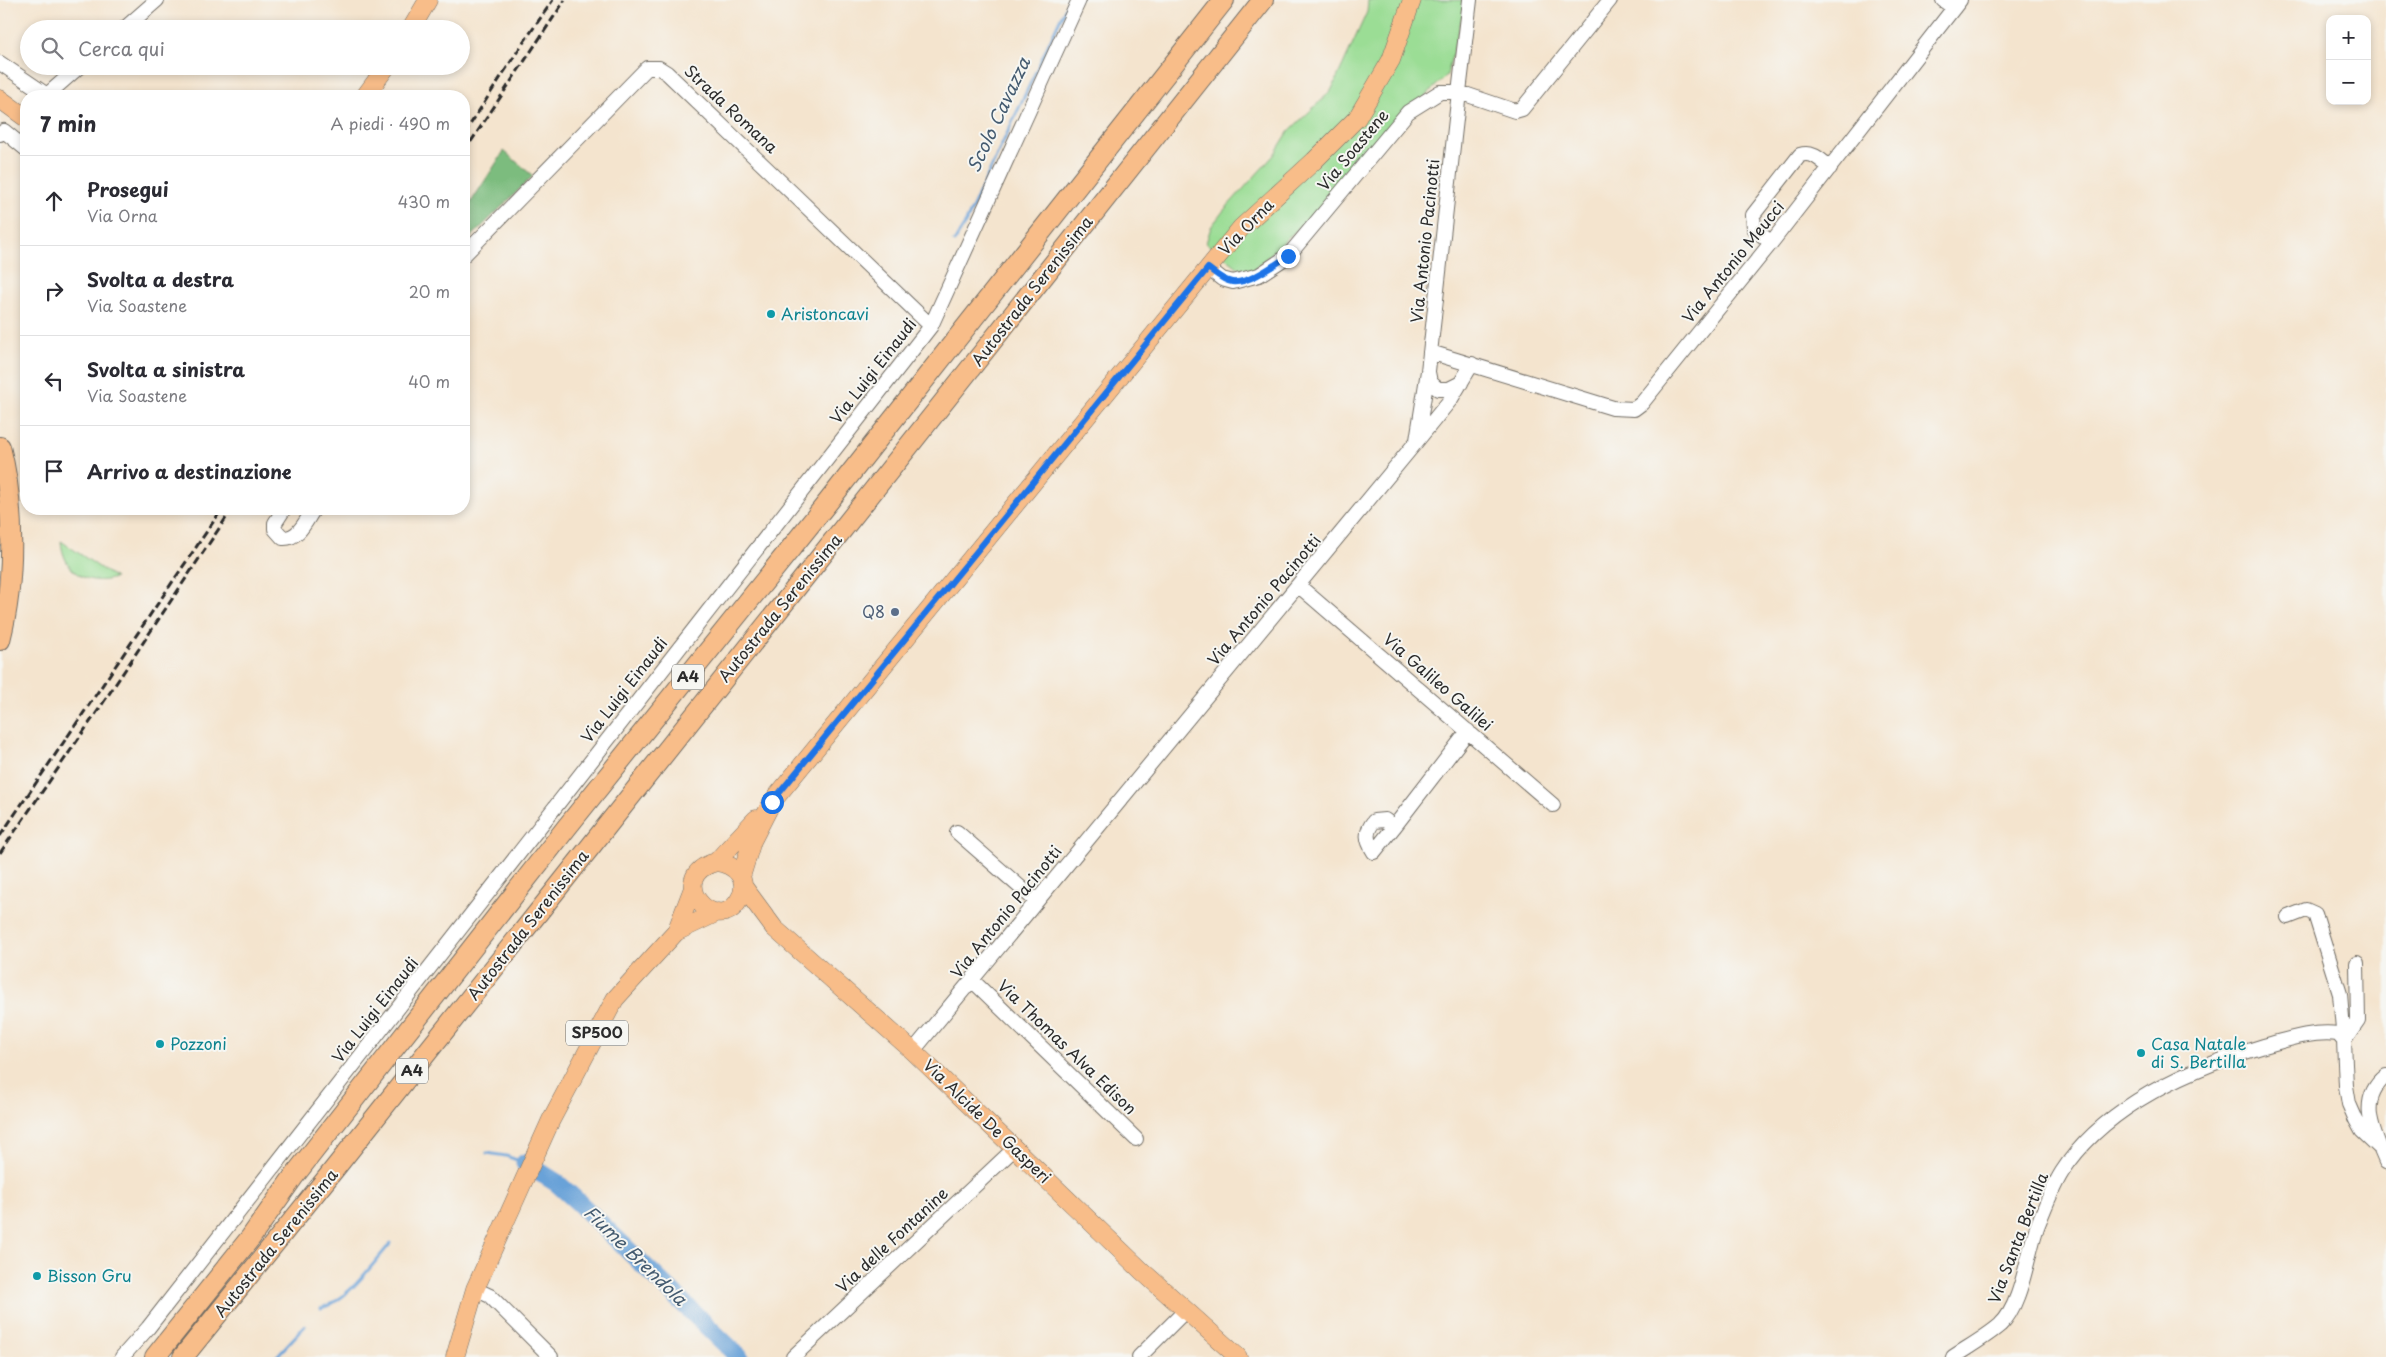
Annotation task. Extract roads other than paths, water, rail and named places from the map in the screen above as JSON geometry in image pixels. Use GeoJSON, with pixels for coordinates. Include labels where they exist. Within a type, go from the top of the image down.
{"type":"FeatureCollection","features":[{"type":"Feature","properties":{"kind":"highway","name":"Autostrada Serenissima"},"geometry":{"type":"LineString","coordinates":[[155,1357],[251,1237],[294,1176],[561,834],[822,510],[1224,0]]}},
{"type":"Feature","properties":{"kind":"highway","name":"Autostrada Serenissima"},"geometry":{"type":"LineString","coordinates":[[183,1357],[1263,0]]}},
{"type":"Feature","properties":{"kind":"highway"},"geometry":{"type":"LineString","coordinates":[[0,447],[10,516],[10,586],[0,640]]}},
{"type":"Feature","properties":{"kind":"main road"},"geometry":{"type":"LineString","coordinates":[[416,20],[428,0]]}},
{"type":"Feature","properties":{"kind":"main road","name":"Via Orna"},"geometry":{"type":"LineString","coordinates":[[742,881],[752,841],[772,802],[1241,228],[1314,161],[1357,118],[1391,60],[1412,0]]}},
{"type":"Feature","properties":{"kind":"main road"},"geometry":{"type":"LineString","coordinates":[[369,90],[380,75]]}},
{"type":"Feature","properties":{"kind":"main road"},"geometry":{"type":"LineString","coordinates":[[0,99],[20,114]]}},
{"type":"Feature","properties":{"kind":"main road","name":"SP500"},"geometry":{"type":"LineString","coordinates":[[455,1357],[474,1289],[538,1148],[615,999],[676,932],[693,888],[694,878],[699,870],[707,864],[716,862],[772,802]]}},
{"type":"Feature","properties":{"kind":"main road"},"geometry":{"type":"LineString","coordinates":[[716,862],[730,866],[767,920]]}},
{"type":"Feature","properties":{"kind":"main road","name":"SP500"},"geometry":{"type":"LineString","coordinates":[[676,932],[728,910],[737,903],[742,881]]}},
{"type":"Feature","properties":{"kind":"main road"},"geometry":{"type":"LineString","coordinates":[[693,888],[694,894],[701,905],[706,909],[720,912]]}},
{"type":"Feature","properties":{"kind":"main road","name":"Via Alcide De Gasperi"},"geometry":{"type":"LineString","coordinates":[[720,912],[744,913],[767,920],[913,1051],[1238,1357]]}},
{"type":"Feature","properties":{"kind":"street"},"geometry":{"type":"LineString","coordinates":[[134,20],[157,0]]}},
{"type":"Feature","properties":{"kind":"street","name":"Via Luigi Einaudi"},"geometry":{"type":"LineString","coordinates":[[122,1357],[154,1321],[931,326],[1079,0]]}},
{"type":"Feature","properties":{"kind":"street"},"geometry":{"type":"LineString","coordinates":[[1470,0],[1459,92],[1515,111],[1522,109],[1610,0]]}},
{"type":"Feature","properties":{"kind":"street","name":"Via Antonio Meucci"},"geometry":{"type":"LineString","coordinates":[[1430,352],[1614,408],[1634,409],[1642,403],[1830,168],[1953,3]]}},
{"type":"Feature","properties":{"kind":"street"},"geometry":{"type":"LineString","coordinates":[[0,63],[40,90]]}},
{"type":"Feature","properties":{"kind":"street","name":"Strada Romana"},"geometry":{"type":"LineString","coordinates":[[470,249],[647,68],[659,68],[696,100],[931,326]]}},
{"type":"Feature","properties":{"kind":"street"},"geometry":{"type":"LineString","coordinates":[[53,90],[70,75]]}},
{"type":"Feature","properties":{"kind":"street","name":"Via Soastene"},"geometry":{"type":"LineString","coordinates":[[1208,268],[1222,279],[1232,282],[1259,275],[1288,256],[1408,112],[1440,92],[1459,92]]}},
{"type":"Feature","properties":{"kind":"street","name":"Via Antonio Pacinotti"},"geometry":{"type":"LineString","coordinates":[[913,1051],[973,981],[1036,901],[1417,442],[1428,371],[1459,92]]}},
{"type":"Feature","properties":{"kind":"street"},"geometry":{"type":"LineString","coordinates":[[2,132],[20,145]]}},
{"type":"Feature","properties":{"kind":"street"},"geometry":{"type":"LineString","coordinates":[[1771,243],[1754,228],[1753,215],[1800,155],[1809,153],[1830,168]]}},
{"type":"Feature","properties":{"kind":"street"},"geometry":{"type":"LineString","coordinates":[[1417,442],[1451,399],[1472,364]]}},
{"type":"Feature","properties":{"kind":"street"},"geometry":{"type":"LineString","coordinates":[[1428,371],[1430,382],[1438,389],[1450,389],[1461,383]]}},
{"type":"Feature","properties":{"kind":"street"},"geometry":{"type":"LineString","coordinates":[[280,515],[275,524],[275,529],[282,538],[295,536],[310,515]]}},
{"type":"Feature","properties":{"kind":"street","name":"Via Galileo Galilei"},"geometry":{"type":"LineString","coordinates":[[1299,586],[1553,805]]}},
{"type":"Feature","properties":{"kind":"street"},"geometry":{"type":"LineString","coordinates":[[1394,827],[1468,731]]}},
{"type":"Feature","properties":{"kind":"street"},"geometry":{"type":"LineString","coordinates":[[958,832],[1036,901]]}},
{"type":"Feature","properties":{"kind":"street"},"geometry":{"type":"LineString","coordinates":[[2288,917],[2306,910],[2315,914],[2340,994],[2344,1068],[2349,1104],[2362,1131],[2383,1155]]}},
{"type":"Feature","properties":{"kind":"street"},"geometry":{"type":"LineString","coordinates":[[2344,1041],[2358,1021],[2357,963]]}},
{"type":"Feature","properties":{"kind":"street","name":"Via Thomas Alva Edison"},"geometry":{"type":"LineString","coordinates":[[973,981],[1136,1139]]}},
{"type":"Feature","properties":{"kind":"street","name":"Via Santa Bertilla"},"geometry":{"type":"LineString","coordinates":[[1953,1357],[2001,1324],[2012,1308],[2037,1227],[2062,1172],[2087,1140],[2117,1114],[2176,1080],[2225,1058],[2305,1034],[2338,1034],[2344,1041]]}},
{"type":"Feature","properties":{"kind":"street"},"geometry":{"type":"LineString","coordinates":[[2383,1155],[2369,1113],[2370,1098],[2377,1084],[2386,1076]]}},
{"type":"Feature","properties":{"kind":"street","name":"Via delle Fontanine"},"geometry":{"type":"LineString","coordinates":[[793,1357],[1015,1148]]}},
{"type":"Feature","properties":{"kind":"street"},"geometry":{"type":"LineString","coordinates":[[474,1289],[490,1296],[551,1357]]}},
{"type":"Feature","properties":{"kind":"street"},"geometry":{"type":"LineString","coordinates":[[1139,1357],[1186,1310]]}},
{"type":"Feature","properties":{"kind":"waterway","name":"Scolo Cavazza"},"geometry":{"type":"LineString","coordinates":[[954,242],[966,222],[1069,0]]}},
{"type":"Feature","properties":{"kind":"waterway"},"geometry":{"type":"LineString","coordinates":[[487,1153],[506,1156],[525,1163]]}},
{"type":"Feature","properties":{"kind":"waterway","name":"Fiume Brendola"},"geometry":{"type":"LineString","coordinates":[[525,1163],[557,1183],[578,1202],[739,1357]]}},
{"type":"Feature","properties":{"kind":"waterway"},"geometry":{"type":"LineString","coordinates":[[321,1308],[331,1304],[350,1290],[391,1243]]}},
{"type":"Feature","properties":{"kind":"waterway"},"geometry":{"type":"LineString","coordinates":[[276,1357],[305,1326]]}},
{"type":"Feature","properties":{"kind":"railway"},"geometry":{"type":"LineString","coordinates":[[470,125],[553,0]]}},
{"type":"Feature","properties":{"kind":"railway"},"geometry":{"type":"LineString","coordinates":[[470,143],[565,0]]}},
{"type":"Feature","properties":{"kind":"railway"},"geometry":{"type":"LineString","coordinates":[[0,836],[218,515]]}},
{"type":"Feature","properties":{"kind":"railway"},"geometry":{"type":"LineString","coordinates":[[0,853],[99,709],[228,515]]}},
{"type":"Feature","properties":{"kind":"place","name":"Aristoncavi"},"geometry":{"type":"Point","coordinates":[771,314]}},
{"type":"Feature","properties":{"kind":"place","name":"Q8"},"geometry":{"type":"Point","coordinates":[895,612]}},
{"type":"Feature","properties":{"kind":"place","name":"Pozzoni"},"geometry":{"type":"Point","coordinates":[160,1044]}},
{"type":"Feature","properties":{"kind":"place","name":"Casa Natale di S. Bertilla"},"geometry":{"type":"Point","coordinates":[2141,1053]}},
{"type":"Feature","properties":{"kind":"place","name":"Bisson Gru"},"geometry":{"type":"Point","coordinates":[37,1276]}}]}
